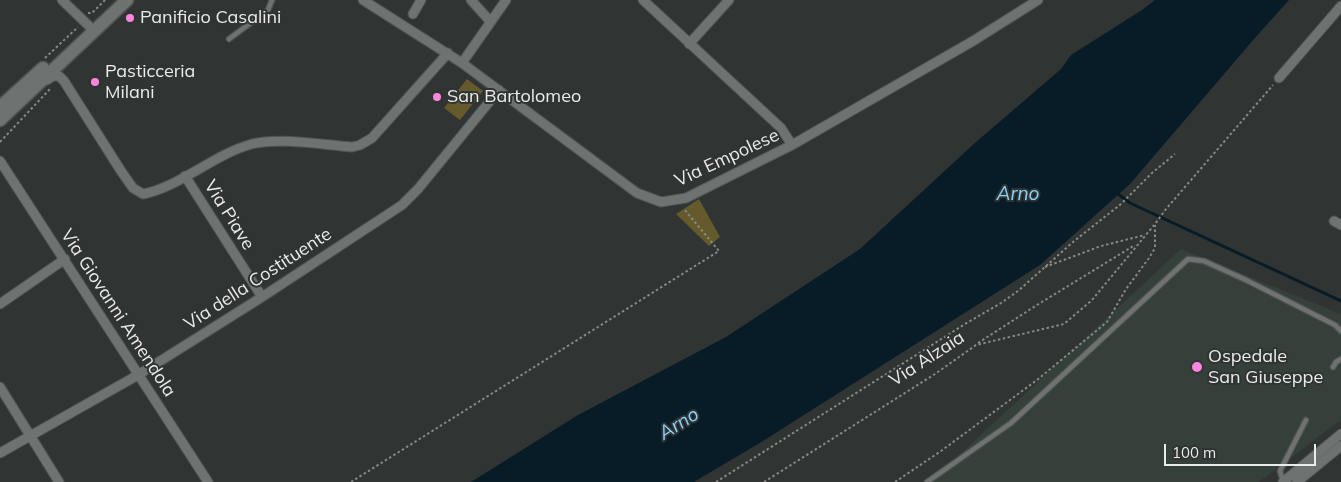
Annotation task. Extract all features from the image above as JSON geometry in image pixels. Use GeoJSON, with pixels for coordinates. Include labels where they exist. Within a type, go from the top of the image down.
{"type":"FeatureCollection","features":[{"type":"Feature","properties":{"kind":"main road"},"geometry":{"type":"LineString","coordinates":[[0,107],[116,0]]}},
{"type":"Feature","properties":{"kind":"main road"},"geometry":{"type":"LineString","coordinates":[[0,120],[127,0]]}},
{"type":"Feature","properties":{"kind":"street"},"geometry":{"type":"LineString","coordinates":[[62,0],[89,26]]}},
{"type":"Feature","properties":{"kind":"street","name":"Via Empolese"},"geometry":{"type":"LineString","coordinates":[[363,0],[406,25],[462,62],[637,193],[661,202],[686,198],[792,145],[973,41],[1034,1]]}},
{"type":"Feature","properties":{"kind":"street"},"geometry":{"type":"LineString","coordinates":[[413,14],[421,0]]}},
{"type":"Feature","properties":{"kind":"street"},"geometry":{"type":"LineString","coordinates":[[471,0],[490,20]]}},
{"type":"Feature","properties":{"kind":"street"},"geometry":{"type":"LineString","coordinates":[[462,62],[506,0]]}},
{"type":"Feature","properties":{"kind":"street"},"geometry":{"type":"LineString","coordinates":[[643,0],[781,128],[792,145]]}},
{"type":"Feature","properties":{"kind":"street"},"geometry":{"type":"LineString","coordinates":[[689,44],[729,0]]}},
{"type":"Feature","properties":{"kind":"street"},"geometry":{"type":"LineString","coordinates":[[1280,78],[1341,6]]}},
{"type":"Feature","properties":{"kind":"street"},"geometry":{"type":"LineString","coordinates":[[0,128],[32,91],[53,76],[59,76],[129,182],[143,194],[155,192],[234,151],[259,142],[352,147],[360,145],[372,138],[448,53]]}},
{"type":"Feature","properties":{"kind":"street","name":"Via della Costituente"},"geometry":{"type":"LineString","coordinates":[[0,453],[138,375],[390,213],[409,199],[499,90]]}},
{"type":"Feature","properties":{"kind":"street","name":"Via Giovanni Amendola"},"geometry":{"type":"LineString","coordinates":[[0,161],[208,482]]}},
{"type":"Feature","properties":{"kind":"street","name":"Via Piave"},"geometry":{"type":"LineString","coordinates":[[185,176],[262,297]]}},
{"type":"Feature","properties":{"kind":"street"},"geometry":{"type":"LineString","coordinates":[[0,304],[65,260]]}},
{"type":"Feature","properties":{"kind":"street"},"geometry":{"type":"LineString","coordinates":[[0,387],[59,482]]}},
{"type":"Feature","properties":{"kind":"street"},"geometry":{"type":"LineString","coordinates":[[1283,482],[1341,434]]}},
{"type":"Feature","properties":{"kind":"street"},"geometry":{"type":"LineString","coordinates":[[1299,481],[1341,446]]}},
{"type":"Feature","properties":{"kind":"lane"},"geometry":{"type":"LineString","coordinates":[[229,39],[268,10],[272,0]]}},
{"type":"Feature","properties":{"kind":"lane"},"geometry":{"type":"LineString","coordinates":[[927,482],[1011,423],[1188,259],[1204,261],[1246,280],[1335,325],[1341,331]]}},
{"type":"Feature","properties":{"kind":"lane"},"geometry":{"type":"LineString","coordinates":[[1333,367],[1341,359]]}},
{"type":"Feature","properties":{"kind":"lane"},"geometry":{"type":"LineString","coordinates":[[1283,482],[1280,471],[1306,420]]}},
{"type":"Feature","properties":{"kind":"path"},"geometry":{"type":"LineString","coordinates":[[40,62],[79,27],[76,20],[80,16],[84,13],[92,13],[105,0]]}},
{"type":"Feature","properties":{"kind":"path","name":"Via Alzaia"},"geometry":{"type":"LineString","coordinates":[[764,482],[935,374],[976,345],[1064,324],[1092,300],[1166,209],[1280,78]]}},
{"type":"Feature","properties":{"kind":"path"},"geometry":{"type":"LineString","coordinates":[[716,482],[1018,291],[1123,202],[1152,173],[1175,154]]}},
{"type":"Feature","properties":{"kind":"path"},"geometry":{"type":"LineString","coordinates":[[351,482],[720,251],[676,200]]}},
{"type":"Feature","properties":{"kind":"path"},"geometry":{"type":"LineString","coordinates":[[895,482],[942,451],[1037,380],[1107,322],[1126,289],[1155,248],[1155,224]]}},
{"type":"Feature","properties":{"kind":"path"},"geometry":{"type":"LineString","coordinates":[[1043,268],[1101,246],[1146,235]]}},
{"type":"Feature","properties":{"kind":"path"},"geometry":{"type":"LineString","coordinates":[[976,345],[1137,244]]}},
{"type":"Feature","properties":{"kind":"shaded area"},"geometry":{"type":"Polygon","coordinates":[[[467,79],[483,91],[460,120],[444,108],[467,79]]]}},
{"type":"Feature","properties":{"kind":"shaded area"},"geometry":{"type":"Polygon","coordinates":[[[699,199],[720,237],[709,246],[676,214],[699,199]]]}},
{"type":"Feature","properties":{"kind":"shaded area","name":"Ospedale San Giuseppe"},"geometry":{"type":"Polygon","coordinates":[[[1181,249],[1341,314],[1341,420],[1259,482],[930,482],[1181,249]]]}},
{"type":"Feature","properties":{"kind":"water","name":"Arno"},"geometry":{"type":"Polygon","coordinates":[[[1155,0],[1289,0],[1130,184],[1040,265],[763,441],[694,482],[471,482],[578,415],[726,337],[860,249],[976,142],[1061,69],[1071,55],[1155,0]]]}},
{"type":"Feature","properties":{"kind":"waterway"},"geometry":{"type":"LineString","coordinates":[[1117,193],[1130,203],[1341,301]]}},
{"type":"Feature","properties":{"kind":"place","name":"Panificio Casalini"},"geometry":{"type":"Point","coordinates":[130,18]}},
{"type":"Feature","properties":{"kind":"place","name":"Pasticceria Milani"},"geometry":{"type":"Point","coordinates":[95,82]}},
{"type":"Feature","properties":{"kind":"place","name":"San Bartolomeo"},"geometry":{"type":"Point","coordinates":[437,97]}},
{"type":"Feature","properties":{"kind":"place","name":"Ospedale San Giuseppe"},"geometry":{"type":"Point","coordinates":[1197,367]}}]}
